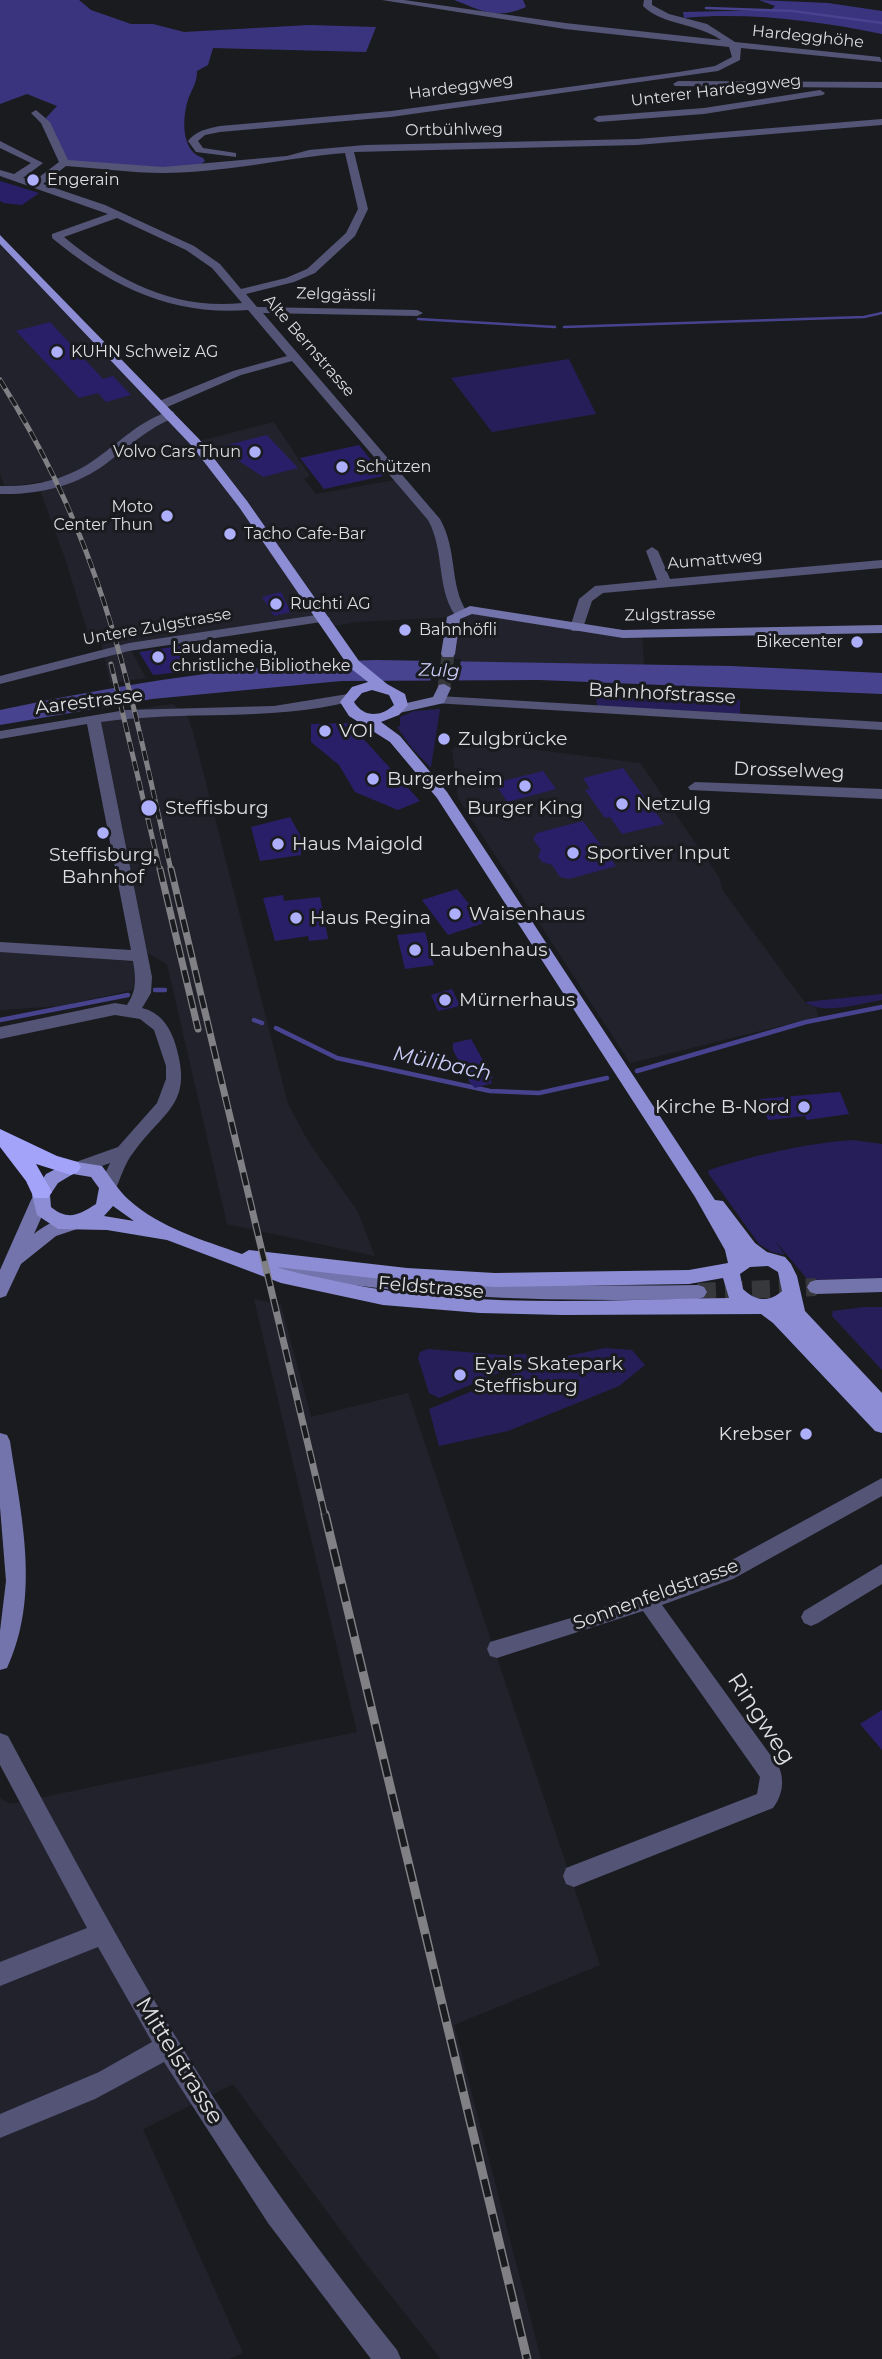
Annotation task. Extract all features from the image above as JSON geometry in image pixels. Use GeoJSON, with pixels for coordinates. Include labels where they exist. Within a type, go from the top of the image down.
{"type":"FeatureCollection","features":[{"type":"Feature","properties":{"kind":"highway"},"geometry":{"type":"LineString","coordinates":[[5,1141],[58,1165],[77,1167]]}},
{"type":"Feature","properties":{"kind":"highway"},"geometry":{"type":"LineString","coordinates":[[5,1141],[35,1178],[41,1196]]}},
{"type":"Feature","properties":{"kind":"main road"},"geometry":{"type":"LineString","coordinates":[[0,238],[166,410],[235,492],[351,660],[380,686],[398,694],[441,694]]}},
{"type":"Feature","properties":{"kind":"main road","name":"Zulgstrasse"},"geometry":{"type":"LineString","coordinates":[[460,612],[474,611],[578,628],[642,634],[882,629]]}},
{"type":"Feature","properties":{"kind":"main road"},"geometry":{"type":"LineString","coordinates":[[448,654],[453,620],[460,612]]}},
{"type":"Feature","properties":{"kind":"main road"},"geometry":{"type":"LineString","coordinates":[[351,660],[353,692],[348,706],[395,739],[446,800],[701,1192],[734,1250],[735,1267],[730,1280],[734,1292],[780,1318],[882,1425]]}},
{"type":"Feature","properties":{"kind":"main road"},"geometry":{"type":"LineString","coordinates":[[353,692],[380,686]]}},
{"type":"Feature","properties":{"kind":"main road"},"geometry":{"type":"LineString","coordinates":[[395,739],[395,712],[401,701],[398,694]]}},
{"type":"Feature","properties":{"kind":"main road"},"geometry":{"type":"LineString","coordinates":[[360,716],[395,712],[441,694]]}},
{"type":"Feature","properties":{"kind":"main road"},"geometry":{"type":"LineString","coordinates":[[0,1291],[16,1259],[45,1184],[77,1167],[102,1175],[109,1189],[104,1208],[76,1223],[50,1231],[16,1259]]}},
{"type":"Feature","properties":{"kind":"main road","name":"Feldstrasse"},"geometry":{"type":"LineString","coordinates":[[109,1189],[125,1207],[169,1234]]}},
{"type":"Feature","properties":{"kind":"main road"},"geometry":{"type":"LineString","coordinates":[[701,1192],[724,1212],[749,1248],[788,1272],[792,1282],[790,1295],[798,1315],[882,1406]]}},
{"type":"Feature","properties":{"kind":"main road"},"geometry":{"type":"LineString","coordinates":[[41,1196],[48,1216],[76,1223]]}},
{"type":"Feature","properties":{"kind":"main road","name":"Feldstrasse"},"geometry":{"type":"LineString","coordinates":[[76,1223],[107,1223],[169,1234],[235,1256],[328,1277],[446,1290],[564,1294],[698,1292]]}},
{"type":"Feature","properties":{"kind":"main road"},"geometry":{"type":"LineString","coordinates":[[235,1256],[495,1280],[689,1277],[735,1267],[748,1259],[762,1258]]}},
{"type":"Feature","properties":{"kind":"main road"},"geometry":{"type":"LineString","coordinates":[[235,1256],[281,1276],[318,1286],[422,1302],[563,1308],[758,1306],[781,1303],[790,1295]]}},
{"type":"Feature","properties":{"kind":"main road"},"geometry":{"type":"LineString","coordinates":[[816,1287],[882,1285]]}},
{"type":"Feature","properties":{"kind":"main road"},"geometry":{"type":"LineString","coordinates":[[0,1441],[16,1577],[10,1632],[0,1661]]}},
{"type":"Feature","properties":{"kind":"street","name":"Hardegghöhe"},"geometry":{"type":"LineString","coordinates":[[386,0],[565,26],[880,60]]}},
{"type":"Feature","properties":{"kind":"street"},"geometry":{"type":"LineString","coordinates":[[648,0],[647,6],[652,11],[704,26],[726,37],[732,44]]}},
{"type":"Feature","properties":{"kind":"street","name":"Hardeggweg"},"geometry":{"type":"LineString","coordinates":[[309,153],[220,154],[200,150],[192,144],[198,135],[220,129],[391,114],[718,68],[737,58],[737,49],[732,44]]}},
{"type":"Feature","properties":{"kind":"street","name":"Unterer Hardeggweg"},"geometry":{"type":"LineString","coordinates":[[608,84],[882,85]]}},
{"type":"Feature","properties":{"kind":"street","name":"Unterer Hardeggweg"},"geometry":{"type":"LineString","coordinates":[[598,119],[704,111],[828,92],[833,85]]}},
{"type":"Feature","properties":{"kind":"street"},"geometry":{"type":"LineString","coordinates":[[36,113],[44,122],[64,163],[36,184]]}},
{"type":"Feature","properties":{"kind":"street","name":"Ortbühlweg"},"geometry":{"type":"LineString","coordinates":[[64,163],[163,170],[302,158],[309,153],[349,150],[672,140],[882,122]]}},
{"type":"Feature","properties":{"kind":"street"},"geometry":{"type":"LineString","coordinates":[[0,144],[38,163],[16,178]]}},
{"type":"Feature","properties":{"kind":"street"},"geometry":{"type":"LineString","coordinates":[[241,292],[290,280],[311,271],[351,234],[363,209],[349,150]]}},
{"type":"Feature","properties":{"kind":"street","name":"Alte Bernstrasse"},"geometry":{"type":"LineString","coordinates":[[0,173],[118,214],[204,256],[241,292],[440,527],[450,555],[451,600],[460,612]]}},
{"type":"Feature","properties":{"kind":"street","name":"Zelggässli"},"geometry":{"type":"LineString","coordinates":[[118,214],[57,236],[82,259],[131,290],[162,300],[209,308],[417,313]]}},
{"type":"Feature","properties":{"kind":"street"},"geometry":{"type":"LineString","coordinates":[[0,491],[42,486],[76,475],[105,458],[166,410],[237,373],[295,357]]}},
{"type":"Feature","properties":{"kind":"street"},"geometry":{"type":"LineString","coordinates":[[652,551],[665,583]]}},
{"type":"Feature","properties":{"kind":"street","name":"Aumattweg"},"geometry":{"type":"LineString","coordinates":[[578,628],[583,605],[592,592],[882,564]]}},
{"type":"Feature","properties":{"kind":"street","name":"Untere Zulgstrasse"},"geometry":{"type":"LineString","coordinates":[[0,680],[125,647],[323,618]]}},
{"type":"Feature","properties":{"kind":"street"},"geometry":{"type":"LineString","coordinates":[[310,705],[353,692]]}},
{"type":"Feature","properties":{"kind":"street","name":"Bahnhofstrasse"},"geometry":{"type":"LineString","coordinates":[[441,694],[882,726]]}},
{"type":"Feature","properties":{"kind":"street"},"geometry":{"type":"LineString","coordinates":[[310,705],[360,716]]}},
{"type":"Feature","properties":{"kind":"street","name":"Aarestrasse"},"geometry":{"type":"LineString","coordinates":[[0,735],[147,713],[183,715],[310,705]]}},
{"type":"Feature","properties":{"kind":"street"},"geometry":{"type":"LineString","coordinates":[[93,719],[145,985],[132,1010]]}},
{"type":"Feature","properties":{"kind":"street","name":"Drosselweg"},"geometry":{"type":"LineString","coordinates":[[695,787],[882,794]]}},
{"type":"Feature","properties":{"kind":"street"},"geometry":{"type":"LineString","coordinates":[[0,947],[138,956]]}},
{"type":"Feature","properties":{"kind":"street"},"geometry":{"type":"LineString","coordinates":[[0,1032],[101,1010],[132,1010],[150,1017],[161,1027],[171,1052],[174,1079],[161,1113],[124,1151],[109,1189]]}},
{"type":"Feature","properties":{"kind":"street"},"geometry":{"type":"LineString","coordinates":[[77,1167],[124,1151]]}},
{"type":"Feature","properties":{"kind":"street","name":"Sonnenfeldstrasse"},"geometry":{"type":"LineString","coordinates":[[497,1649],[648,1602],[726,1573],[882,1486]]}},
{"type":"Feature","properties":{"kind":"street"},"geometry":{"type":"LineString","coordinates":[[811,1617],[882,1573]]}},
{"type":"Feature","properties":{"kind":"street","name":"Ringweg"},"geometry":{"type":"LineString","coordinates":[[574,1876],[765,1801],[771,1793],[771,1774],[648,1602]]}},
{"type":"Feature","properties":{"kind":"street","name":"Mittelstrasse"},"geometry":{"type":"LineString","coordinates":[[0,1742],[6,1769],[101,1934],[275,2215],[388,2359]]}},
{"type":"Feature","properties":{"kind":"street"},"geometry":{"type":"LineString","coordinates":[[0,1974],[101,1934]]}},
{"type":"Feature","properties":{"kind":"street"},"geometry":{"type":"LineString","coordinates":[[0,2126],[133,2068],[169,2045]]}},
{"type":"Feature","properties":{"kind":"shaded area"},"geometry":{"type":"Polygon","coordinates":[[[0,0],[79,0],[91,10],[131,24],[153,24],[184,32],[309,25],[376,27],[366,52],[213,48],[208,65],[197,71],[184,119],[187,143],[196,155],[205,161],[200,165],[163,169],[66,162],[45,119],[57,106],[27,94],[0,104],[0,0]]]}},
{"type":"Feature","properties":{"kind":"shaded area"},"geometry":{"type":"Polygon","coordinates":[[[454,0],[523,0],[526,7],[498,13],[454,0]]]}},
{"type":"Feature","properties":{"kind":"shaded area"},"geometry":{"type":"Polygon","coordinates":[[[759,0],[828,3],[882,11],[882,34],[783,19],[733,16],[684,18],[683,12],[771,10],[775,6],[759,0]]]}},
{"type":"Feature","properties":{"kind":"shaded area"},"geometry":{"type":"Polygon","coordinates":[[[0,238],[195,442],[274,422],[310,476],[304,479],[316,494],[400,479],[434,519],[460,612],[642,634],[644,666],[448,662],[454,617],[356,622],[329,627],[322,618],[129,647],[146,678],[110,683],[100,637],[89,637],[66,561],[40,490],[43,481],[5,488],[0,473],[0,238]]]}},
{"type":"Feature","properties":{"kind":"shaded area"},"geometry":{"type":"Polygon","coordinates":[[[569,359],[596,414],[492,432],[451,378],[569,359]]]}},
{"type":"Feature","properties":{"kind":"shaded area"},"geometry":{"type":"Polygon","coordinates":[[[596,695],[740,700],[740,714],[597,706],[596,695]]]}},
{"type":"Feature","properties":{"kind":"shaded area"},"geometry":{"type":"Polygon","coordinates":[[[173,704],[188,718],[193,732],[288,1104],[308,1141],[358,1212],[375,1256],[227,1224],[167,964],[137,947],[88,726],[117,712],[173,704]]]}},
{"type":"Feature","properties":{"kind":"shaded area"},"geometry":{"type":"Polygon","coordinates":[[[440,709],[430,767],[397,727],[400,726],[400,717],[414,711],[440,709]]]}},
{"type":"Feature","properties":{"kind":"shaded area"},"geometry":{"type":"Polygon","coordinates":[[[473,742],[640,763],[719,877],[723,891],[806,1004],[816,1008],[818,1017],[630,1063],[458,798],[452,750],[459,744],[473,742]]]}},
{"type":"Feature","properties":{"kind":"shaded area"},"geometry":{"type":"Polygon","coordinates":[[[0,950],[136,962],[135,985],[132,990],[60,1006],[0,1010],[0,950]]]}},
{"type":"Feature","properties":{"kind":"shaded area"},"geometry":{"type":"Polygon","coordinates":[[[882,994],[882,1000],[842,1007],[822,1008],[805,1002],[882,994]]]}},
{"type":"Feature","properties":{"kind":"shaded area"},"geometry":{"type":"Polygon","coordinates":[[[852,1140],[882,1144],[882,1278],[808,1280],[773,1238],[785,1255],[772,1252],[759,1244],[708,1173],[709,1170],[779,1151],[852,1140]]]}},
{"type":"Feature","properties":{"kind":"shaded area"},"geometry":{"type":"Polygon","coordinates":[[[254,1299],[281,1305],[311,1417],[408,1393],[600,1965],[454,2025],[541,2359],[441,2359],[359,2255],[233,2084],[143,2129],[243,2353],[229,2359],[0,2359],[0,1798],[10,1804],[357,1732],[254,1299]]]}},
{"type":"Feature","properties":{"kind":"shaded area"},"geometry":{"type":"Polygon","coordinates":[[[882,1307],[882,1370],[832,1316],[833,1311],[882,1307]]]}},
{"type":"Feature","properties":{"kind":"shaded area"},"geometry":{"type":"Polygon","coordinates":[[[605,1348],[632,1350],[645,1365],[619,1386],[508,1431],[439,1446],[429,1409],[545,1361],[605,1348]]]}},
{"type":"Feature","properties":{"kind":"shaded area","name":"Eyals Skatepark Steffisburg"},"geometry":{"type":"Polygon","coordinates":[[[428,1349],[503,1355],[526,1354],[530,1360],[439,1398],[429,1393],[418,1358],[420,1352],[428,1349]]]}},
{"type":"Feature","properties":{"kind":"water","name":"Zulg"},"geometry":{"type":"Polygon","coordinates":[[[376,660],[731,666],[882,673],[882,694],[540,680],[341,681],[152,699],[0,725],[0,710],[93,692],[234,670],[376,660]]]}},
{"type":"Feature","properties":{"kind":"pier","name":"Zulgbrücke"},"geometry":{"type":"Polygon","coordinates":[[[434,657],[461,659],[458,684],[430,683],[434,657]]]}},
{"type":"Feature","properties":{"kind":"building"},"geometry":{"type":"Polygon","coordinates":[[[0,181],[39,193],[22,205],[4,203],[0,201],[0,181]]]}},
{"type":"Feature","properties":{"kind":"building","name":"KUHN Schweiz AG"},"geometry":{"type":"Polygon","coordinates":[[[50,322],[103,379],[113,376],[131,395],[106,402],[98,393],[79,398],[16,331],[50,322]]]}},
{"type":"Feature","properties":{"kind":"building","name":"Volvo Cars Thun"},"geometry":{"type":"Polygon","coordinates":[[[267,435],[298,468],[263,477],[233,457],[223,446],[267,435]]]}},
{"type":"Feature","properties":{"kind":"building","name":"Schützen"},"geometry":{"type":"Polygon","coordinates":[[[359,445],[383,476],[324,489],[300,458],[359,445]]]}},
{"type":"Feature","properties":{"kind":"building","name":"Ruchti AG"},"geometry":{"type":"Polygon","coordinates":[[[281,592],[291,612],[274,616],[262,597],[281,592]]]}},
{"type":"Feature","properties":{"kind":"building","name":"Laudamedia, christliche Bibliotheke"},"geometry":{"type":"Polygon","coordinates":[[[200,643],[202,652],[185,654],[190,671],[153,675],[139,652],[200,643]]]}},
{"type":"Feature","properties":{"kind":"building","name":"Burgerheim"},"geometry":{"type":"Polygon","coordinates":[[[349,723],[420,801],[398,810],[355,792],[339,765],[311,742],[311,724],[349,723]]]}},
{"type":"Feature","properties":{"kind":"building","name":"Netzulg"},"geometry":{"type":"Polygon","coordinates":[[[623,768],[664,824],[622,834],[610,817],[605,818],[585,790],[590,789],[583,778],[623,768]]]}},
{"type":"Feature","properties":{"kind":"building","name":"Burger King"},"geometry":{"type":"Polygon","coordinates":[[[543,771],[556,789],[507,802],[495,783],[543,771]]]}},
{"type":"Feature","properties":{"kind":"building","name":"Haus Maigold"},"geometry":{"type":"Polygon","coordinates":[[[290,817],[300,835],[301,855],[260,861],[251,827],[290,817]]]}},
{"type":"Feature","properties":{"kind":"building","name":"Sportiver Input"},"geometry":{"type":"Polygon","coordinates":[[[583,821],[616,866],[569,879],[560,877],[552,865],[542,862],[538,856],[541,850],[533,839],[537,833],[583,821]]]}},
{"type":"Feature","properties":{"kind":"building","name":"Waisenhaus"},"geometry":{"type":"Polygon","coordinates":[[[457,889],[484,923],[448,935],[422,900],[457,889]]]}},
{"type":"Feature","properties":{"kind":"building","name":"Haus Regina"},"geometry":{"type":"Polygon","coordinates":[[[283,895],[284,901],[320,897],[328,939],[309,941],[308,936],[275,941],[263,898],[283,895]]]}},
{"type":"Feature","properties":{"kind":"building","name":"Laubenhaus"},"geometry":{"type":"Polygon","coordinates":[[[425,932],[434,965],[405,969],[397,935],[425,932]]]}},
{"type":"Feature","properties":{"kind":"building","name":"Mürnerhaus"},"geometry":{"type":"Polygon","coordinates":[[[452,989],[460,1006],[438,1011],[431,995],[452,989]]]}},
{"type":"Feature","properties":{"kind":"building"},"geometry":{"type":"Polygon","coordinates":[[[471,1039],[493,1078],[490,1079],[492,1083],[475,1088],[453,1050],[453,1043],[471,1039]]]}},
{"type":"Feature","properties":{"kind":"building","name":"Kirche B-Nord"},"geometry":{"type":"Polygon","coordinates":[[[840,1092],[849,1114],[807,1120],[805,1116],[768,1120],[760,1099],[840,1092]]]}},
{"type":"Feature","properties":{"kind":"building"},"geometry":{"type":"Polygon","coordinates":[[[882,1710],[882,1750],[860,1724],[882,1710]]]}},
{"type":"Feature","properties":{"kind":"waterway"},"geometry":{"type":"LineString","coordinates":[[706,8],[793,11],[882,23]]}},
{"type":"Feature","properties":{"kind":"waterway"},"geometry":{"type":"LineString","coordinates":[[564,327],[864,317],[882,313]]}},
{"type":"Feature","properties":{"kind":"waterway"},"geometry":{"type":"LineString","coordinates":[[418,319],[555,327]]}},
{"type":"Feature","properties":{"kind":"waterway","name":"Mülibach"},"geometry":{"type":"LineString","coordinates":[[155,990],[165,990]]}},
{"type":"Feature","properties":{"kind":"waterway","name":"Mülibach"},"geometry":{"type":"LineString","coordinates":[[0,1020],[128,995]]}},
{"type":"Feature","properties":{"kind":"waterway","name":"Mülibach"},"geometry":{"type":"LineString","coordinates":[[637,1071],[806,1022],[882,1007]]}},
{"type":"Feature","properties":{"kind":"waterway","name":"Mülibach"},"geometry":{"type":"LineString","coordinates":[[254,1020],[262,1023]]}},
{"type":"Feature","properties":{"kind":"waterway","name":"Mülibach"},"geometry":{"type":"LineString","coordinates":[[276,1028],[337,1058],[490,1091],[539,1093],[607,1078]]}},
{"type":"Feature","properties":{"kind":"tunnel"},"geometry":{"type":"LineString","coordinates":[[444,688],[448,654]]}},
{"type":"Feature","properties":{"kind":"tunnel"},"geometry":{"type":"LineString","coordinates":[[698,1292],[816,1287]]}},
{"type":"Feature","properties":{"kind":"railway"},"geometry":{"type":"LineString","coordinates":[[0,380],[53,475],[95,576],[128,685],[171,870]]}},
{"type":"Feature","properties":{"kind":"railway"},"geometry":{"type":"LineString","coordinates":[[111,664],[160,870]]}},
{"type":"Feature","properties":{"kind":"railway"},"geometry":{"type":"LineString","coordinates":[[160,869],[198,1029]]}},
{"type":"Feature","properties":{"kind":"railway"},"geometry":{"type":"LineString","coordinates":[[171,869],[325,1516]]}},
{"type":"Feature","properties":{"kind":"railway"},"geometry":{"type":"LineString","coordinates":[[325,1514],[527,2359]]}},
{"type":"Feature","properties":{"kind":"place","name":"Engerain"},"geometry":{"type":"Point","coordinates":[33,180]}},
{"type":"Feature","properties":{"kind":"place","name":"KUHN Schweiz AG"},"geometry":{"type":"Point","coordinates":[57,352]}},
{"type":"Feature","properties":{"kind":"place","name":"Volvo Cars Thun"},"geometry":{"type":"Point","coordinates":[255,452]}},
{"type":"Feature","properties":{"kind":"place","name":"Schützen"},"geometry":{"type":"Point","coordinates":[342,467]}},
{"type":"Feature","properties":{"kind":"place","name":"Moto Center Thun"},"geometry":{"type":"Point","coordinates":[167,516]}},
{"type":"Feature","properties":{"kind":"place","name":"Tacho Cafe-Bar"},"geometry":{"type":"Point","coordinates":[230,534]}},
{"type":"Feature","properties":{"kind":"place","name":"Ruchti AG"},"geometry":{"type":"Point","coordinates":[276,604]}},
{"type":"Feature","properties":{"kind":"place","name":"Bahnhöfli"},"geometry":{"type":"Point","coordinates":[405,630]}},
{"type":"Feature","properties":{"kind":"place","name":"Bikecenter"},"geometry":{"type":"Point","coordinates":[857,642]}},
{"type":"Feature","properties":{"kind":"place","name":"Laudamedia, christliche Bibliotheke"},"geometry":{"type":"Point","coordinates":[158,657]}},
{"type":"Feature","properties":{"kind":"place","name":"VOI"},"geometry":{"type":"Point","coordinates":[325,731]}},
{"type":"Feature","properties":{"kind":"place","name":"Zulgbrücke"},"geometry":{"type":"Point","coordinates":[444,739]}},
{"type":"Feature","properties":{"kind":"place","name":"Burgerheim"},"geometry":{"type":"Point","coordinates":[373,779]}},
{"type":"Feature","properties":{"kind":"place","name":"Burger King"},"geometry":{"type":"Point","coordinates":[525,786]}},
{"type":"Feature","properties":{"kind":"place","name":"Netzulg"},"geometry":{"type":"Point","coordinates":[622,804]}},
{"type":"Feature","properties":{"kind":"place","name":"Steffisburg"},"geometry":{"type":"Point","coordinates":[149,808]}},
{"type":"Feature","properties":{"kind":"place","name":"Steffisburg, Bahnhof"},"geometry":{"type":"Point","coordinates":[103,833]}},
{"type":"Feature","properties":{"kind":"place","name":"Haus Maigold"},"geometry":{"type":"Point","coordinates":[278,844]}},
{"type":"Feature","properties":{"kind":"place","name":"Sportiver Input"},"geometry":{"type":"Point","coordinates":[573,853]}},
{"type":"Feature","properties":{"kind":"place","name":"Waisenhaus"},"geometry":{"type":"Point","coordinates":[455,914]}},
{"type":"Feature","properties":{"kind":"place","name":"Haus Regina"},"geometry":{"type":"Point","coordinates":[296,918]}},
{"type":"Feature","properties":{"kind":"place","name":"Laubenhaus"},"geometry":{"type":"Point","coordinates":[415,950]}},
{"type":"Feature","properties":{"kind":"place","name":"Mürnerhaus"},"geometry":{"type":"Point","coordinates":[445,1000]}},
{"type":"Feature","properties":{"kind":"place","name":"Kirche B-Nord"},"geometry":{"type":"Point","coordinates":[804,1107]}},
{"type":"Feature","properties":{"kind":"place","name":"Eyals Skatepark Steffisburg"},"geometry":{"type":"Point","coordinates":[460,1375]}},
{"type":"Feature","properties":{"kind":"place","name":"Krebser"},"geometry":{"type":"Point","coordinates":[806,1434]}}]}
